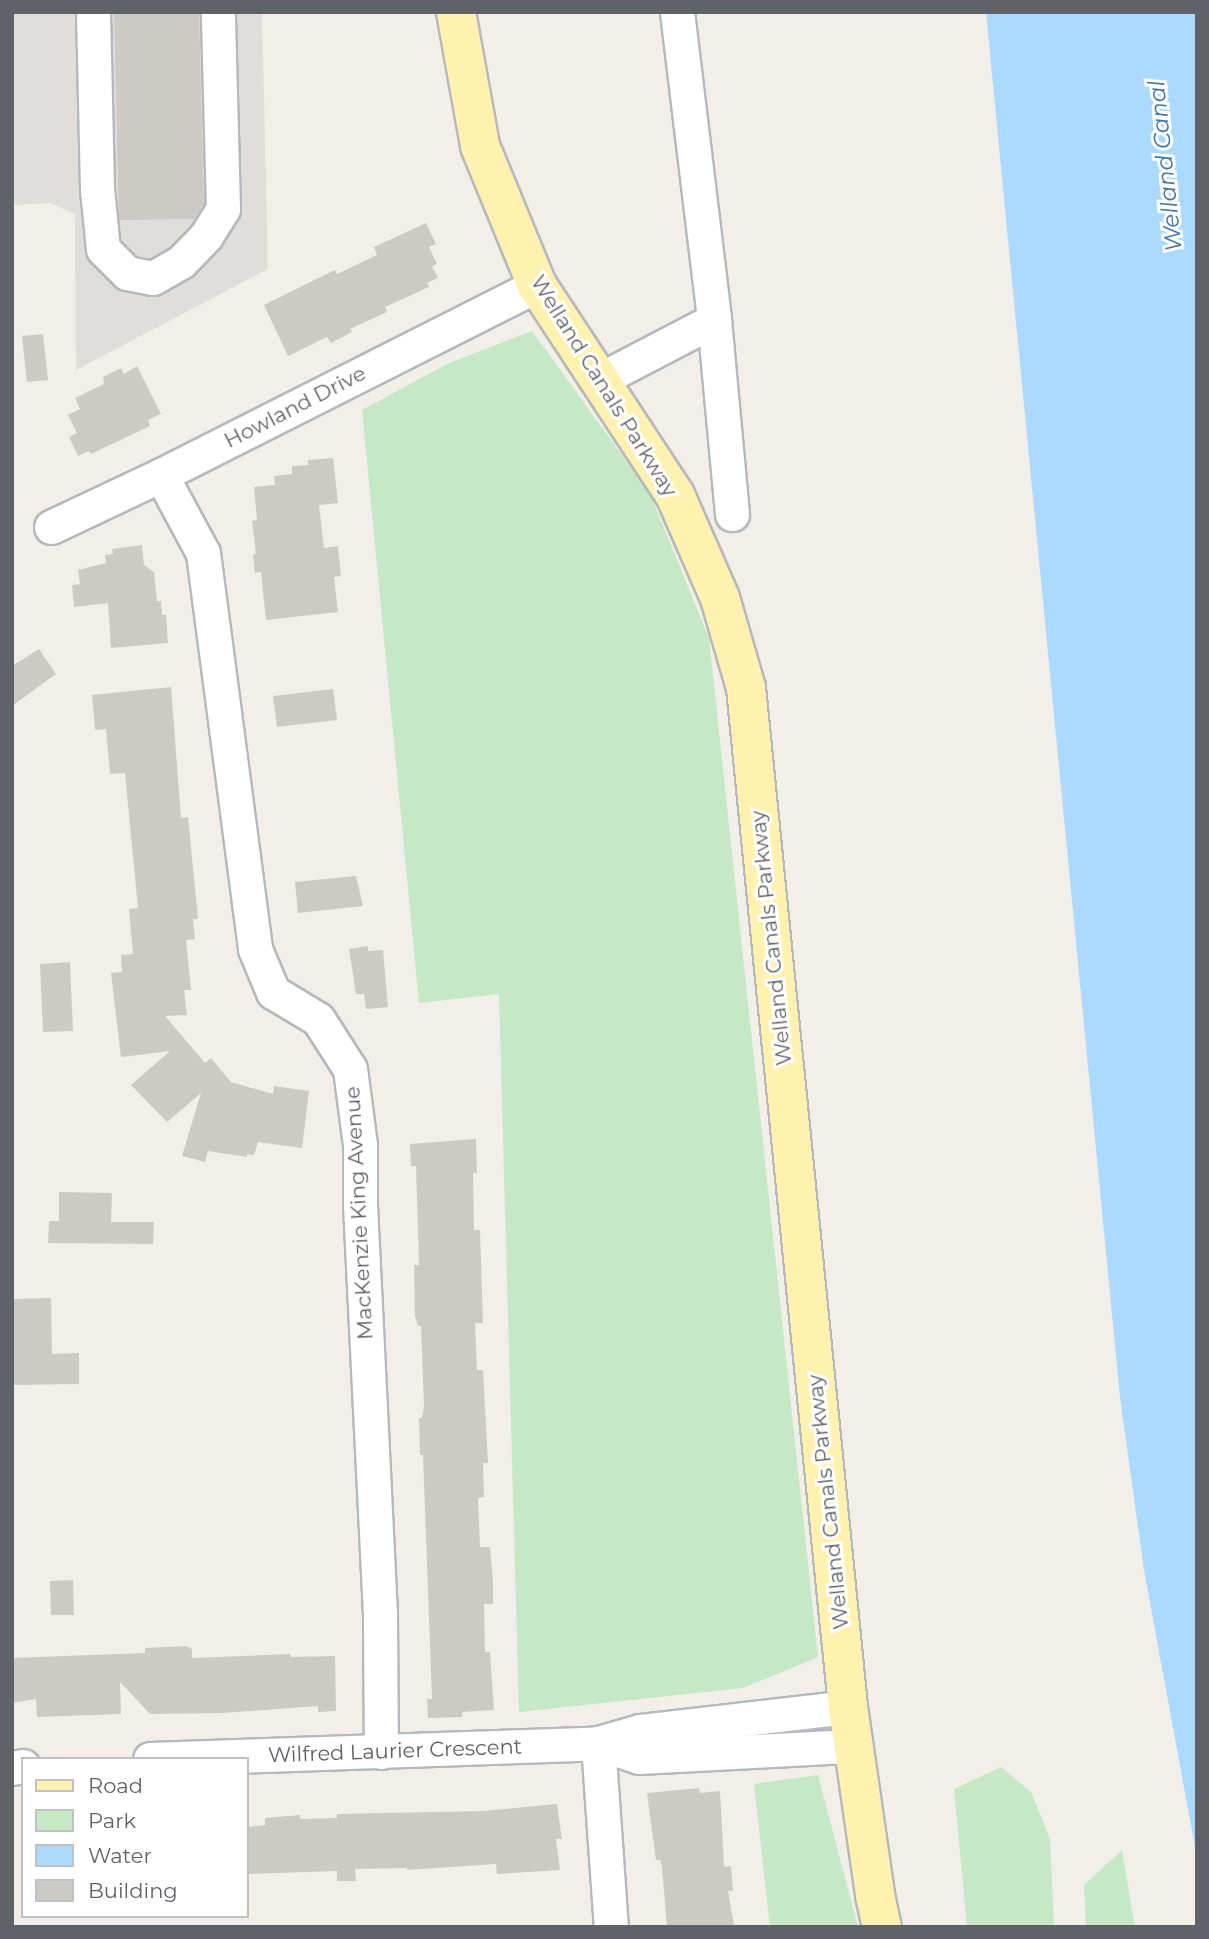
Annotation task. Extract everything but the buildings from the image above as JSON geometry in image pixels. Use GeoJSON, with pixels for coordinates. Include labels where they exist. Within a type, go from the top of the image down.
{"type":"FeatureCollection","features":[{"type":"Feature","properties":{"kind":"main road","name":"Welland Canals Parkway"},"geometry":{"type":"LineString","coordinates":[[456,12],[480,146],[537,285],[676,495],[720,598],[746,688],[852,1746],[882,1927]]}},
{"type":"Feature","properties":{"kind":"street"},"geometry":{"type":"LineString","coordinates":[[93,12],[97,189],[103,249],[127,273],[153,278],[181,262],[206,236],[223,209],[218,12]]}},
{"type":"Feature","properties":{"kind":"street"},"geometry":{"type":"LineString","coordinates":[[677,12],[714,320],[732,514]]}},
{"type":"Feature","properties":{"kind":"street","name":"Howland Drive"},"geometry":{"type":"LineString","coordinates":[[51,527],[162,475],[537,285]]}},
{"type":"Feature","properties":{"kind":"street"},"geometry":{"type":"LineString","coordinates":[[601,379],[714,320]]}},
{"type":"Feature","properties":{"kind":"street","name":"MacKenzie King Avenue"},"geometry":{"type":"LineString","coordinates":[[162,475],[203,553],[255,949],[273,992],[318,1019],[350,1069],[360,1145],[360,1205],[380,1618],[381,1752]]}},
{"type":"Feature","properties":{"kind":"street","name":"Wilfred Laurier Crescent"},"geometry":{"type":"LineString","coordinates":[[216,1757],[598,1743],[640,1731],[848,1707]]}},
{"type":"Feature","properties":{"kind":"street"},"geometry":{"type":"LineString","coordinates":[[598,1743],[611,1927]]}},
{"type":"Feature","properties":{"kind":"street","name":"Wilfred Laurier Crescent"},"geometry":{"type":"LineString","coordinates":[[598,1743],[639,1757],[852,1746]]}},
{"type":"Feature","properties":{"kind":"shaded area"},"geometry":{"type":"Polygon","coordinates":[[[12,12],[262,12],[268,269],[76,370],[75,214],[50,203],[12,205],[12,12]]]}},
{"type":"Feature","properties":{"kind":"green space"},"geometry":{"type":"Polygon","coordinates":[[[532,331],[650,494],[709,638],[818,1657],[743,1688],[519,1712],[499,994],[419,1003],[362,410],[449,363],[532,331]]]}},
{"type":"Feature","properties":{"kind":"green space"},"geometry":{"type":"Polygon","coordinates":[[[1001,1767],[1031,1792],[1050,1839],[1054,1927],[967,1927],[954,1789],[1001,1767]]]}},
{"type":"Feature","properties":{"kind":"green space"},"geometry":{"type":"Polygon","coordinates":[[[818,1775],[858,1927],[770,1927],[754,1784],[818,1775]]]}},
{"type":"Feature","properties":{"kind":"green space"},"geometry":{"type":"Polygon","coordinates":[[[1122,1850],[1135,1927],[1086,1927],[1084,1885],[1122,1850]]]}},
{"type":"Feature","properties":{"kind":"water","name":"Welland Canal"},"geometry":{"type":"Polygon","coordinates":[[[986,12],[1197,12],[1197,1858],[1144,1570],[1120,1397],[986,12]]]}}]}
